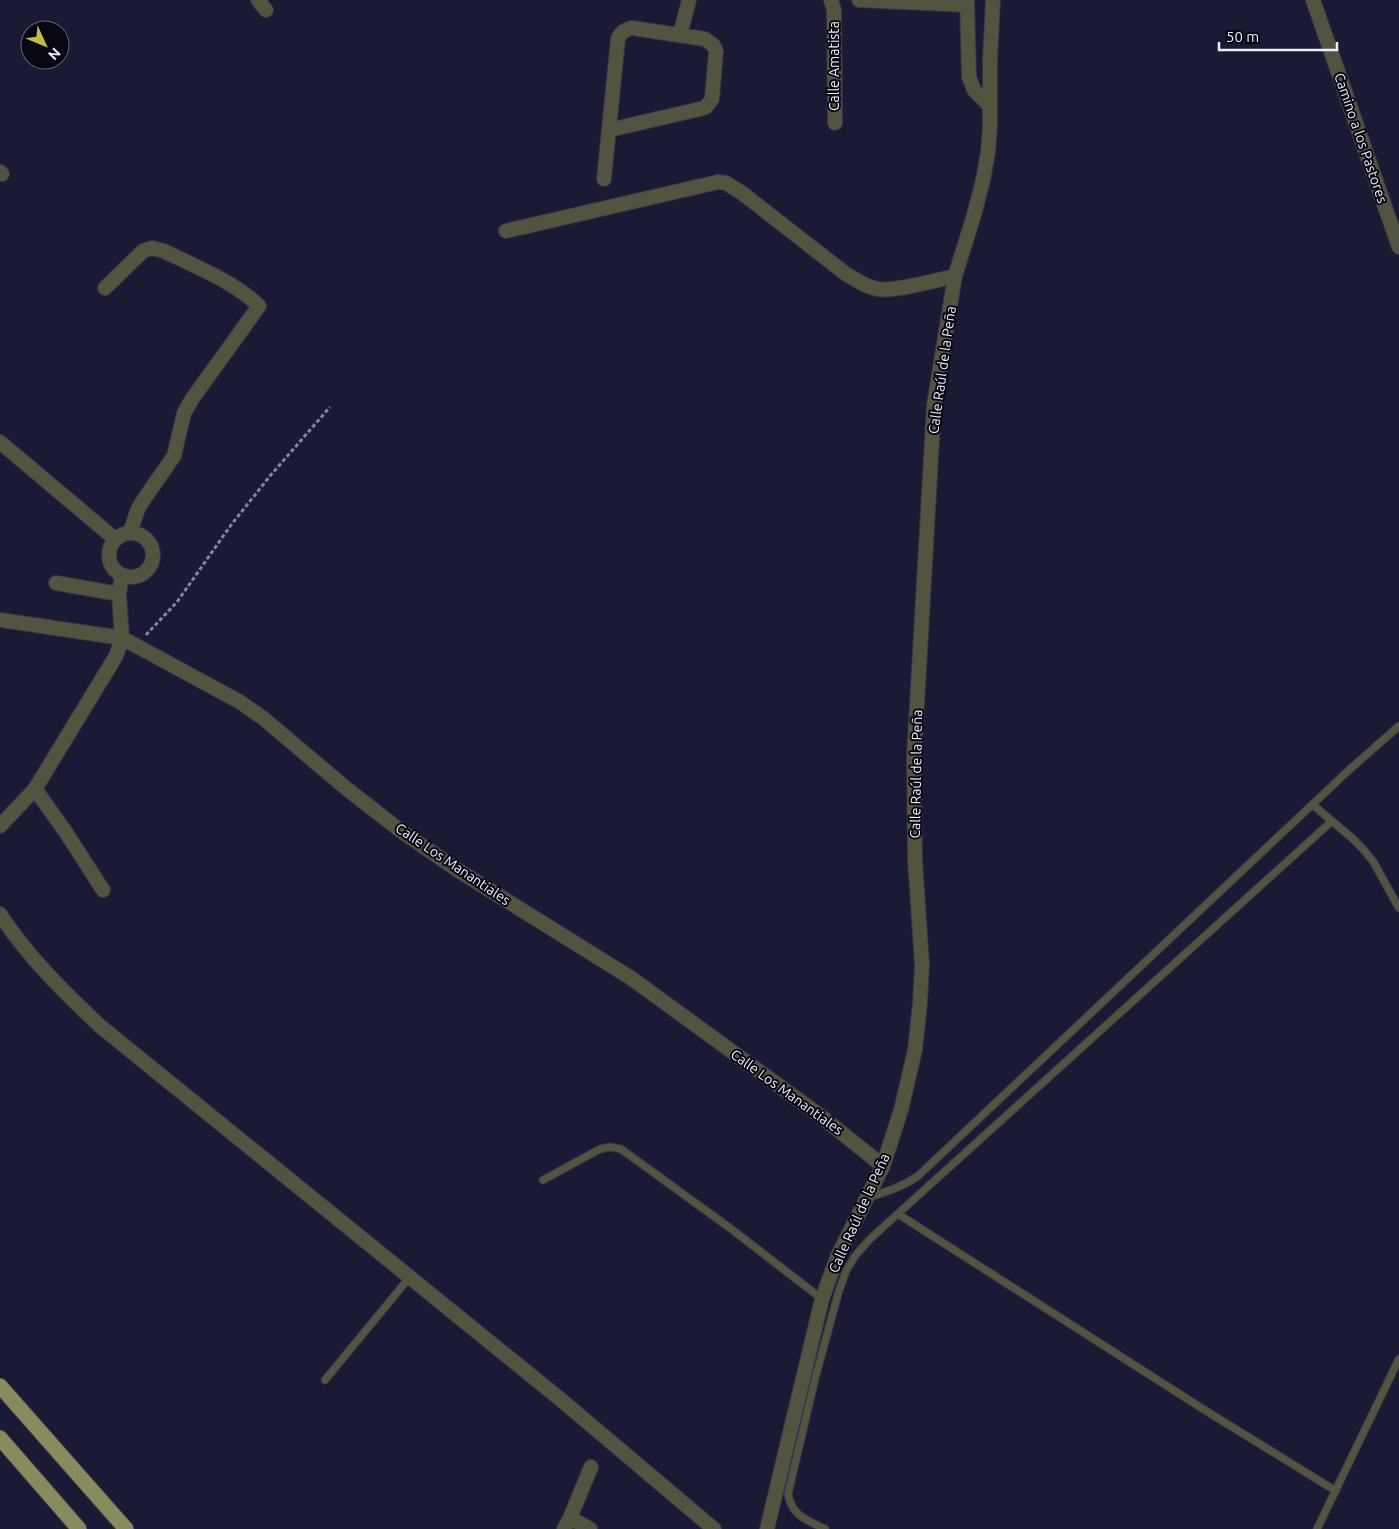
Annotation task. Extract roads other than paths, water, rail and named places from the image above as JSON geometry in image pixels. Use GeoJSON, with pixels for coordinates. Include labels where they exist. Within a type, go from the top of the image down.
{"type":"FeatureCollection","features":[{"type":"Feature","properties":{"kind":"main road"},"geometry":{"type":"LineString","coordinates":[[0,1386],[126,1529]]}},
{"type":"Feature","properties":{"kind":"main road"},"geometry":{"type":"LineString","coordinates":[[0,1438],[79,1529]]}},
{"type":"Feature","properties":{"kind":"street"},"geometry":{"type":"LineString","coordinates":[[680,35],[689,0]]}},
{"type":"Feature","properties":{"kind":"street"},"geometry":{"type":"LineString","coordinates":[[859,0],[967,3],[969,78],[974,90],[989,105]]}},
{"type":"Feature","properties":{"kind":"street","name":"Calle Raúl de la Peña"},"geometry":{"type":"LineString","coordinates":[[767,1529],[822,1299],[838,1255],[883,1166],[915,1050],[922,965],[915,860],[914,757],[934,405],[955,276],[983,180],[988,152],[990,60],[994,0]]}},
{"type":"Feature","properties":{"kind":"street","name":"Camino a los Pastores"},"geometry":{"type":"LineString","coordinates":[[1313,0],[1399,247]]}},
{"type":"Feature","properties":{"kind":"street","name":"Calle Amatista"},"geometry":{"type":"LineString","coordinates":[[835,3],[835,123]]}},
{"type":"Feature","properties":{"kind":"street"},"geometry":{"type":"LineString","coordinates":[[604,179],[618,39],[620,34],[632,28],[705,39],[713,45],[716,50],[712,99],[709,104],[700,110],[609,130]]}},
{"type":"Feature","properties":{"kind":"street"},"geometry":{"type":"LineString","coordinates":[[506,231],[718,182],[726,182],[846,274],[862,283],[878,289],[893,289],[955,276]]}},
{"type":"Feature","properties":{"kind":"street"},"geometry":{"type":"LineString","coordinates":[[105,288],[143,251],[152,248],[164,251],[236,287],[259,306],[184,413],[174,456],[144,498],[130,532]]}},
{"type":"Feature","properties":{"kind":"street"},"geometry":{"type":"LineString","coordinates":[[0,442],[115,539]]}},
{"type":"Feature","properties":{"kind":"street"},"geometry":{"type":"LineString","coordinates":[[130,532],[139,533],[147,538],[152,545],[154,554],[152,563],[147,570],[140,575],[131,577],[122,575],[115,570],[110,563],[109,554],[110,546],[115,539],[122,534],[130,532]]}},
{"type":"Feature","properties":{"kind":"street"},"geometry":{"type":"LineString","coordinates":[[0,826],[35,790],[116,656],[122,638],[119,594],[122,575]]}},
{"type":"Feature","properties":{"kind":"street"},"geometry":{"type":"LineString","coordinates":[[56,583],[119,594]]}},
{"type":"Feature","properties":{"kind":"street","name":"Calle Los Manantiales"},"geometry":{"type":"LineString","coordinates":[[0,620],[122,638],[240,702],[263,718],[347,789],[401,831],[456,869],[631,978],[829,1122],[883,1166]]}},
{"type":"Feature","properties":{"kind":"street"},"geometry":{"type":"LineString","coordinates":[[35,790],[65,831],[103,890]]}},
{"type":"Feature","properties":{"kind":"street"},"geometry":{"type":"LineString","coordinates":[[0,914],[24,947],[68,996],[100,1026],[560,1399],[714,1529]]}},
{"type":"Feature","properties":{"kind":"street"},"geometry":{"type":"LineString","coordinates":[[590,1529],[567,1523],[591,1467]]}},
{"type":"Feature","properties":{"kind":"lane"},"geometry":{"type":"LineString","coordinates":[[867,1198],[894,1190],[918,1176],[1399,726]]}},
{"type":"Feature","properties":{"kind":"lane"},"geometry":{"type":"LineString","coordinates":[[1313,806],[1352,838],[1373,861],[1399,908]]}},
{"type":"Feature","properties":{"kind":"lane"},"geometry":{"type":"LineString","coordinates":[[825,1529],[800,1516],[789,1503],[788,1494],[815,1379],[838,1294],[846,1271],[854,1256],[870,1239],[1332,822]]}},
{"type":"Feature","properties":{"kind":"lane"},"geometry":{"type":"LineString","coordinates":[[543,1180],[600,1149],[610,1147],[621,1149],[730,1228],[822,1299]]}},
{"type":"Feature","properties":{"kind":"lane"},"geometry":{"type":"LineString","coordinates":[[898,1214],[1203,1409],[1336,1491]]}},
{"type":"Feature","properties":{"kind":"lane"},"geometry":{"type":"LineString","coordinates":[[325,1380],[409,1278]]}},
{"type":"Feature","properties":{"kind":"lane"},"geometry":{"type":"LineString","coordinates":[[1317,1529],[1399,1359]]}}]}
